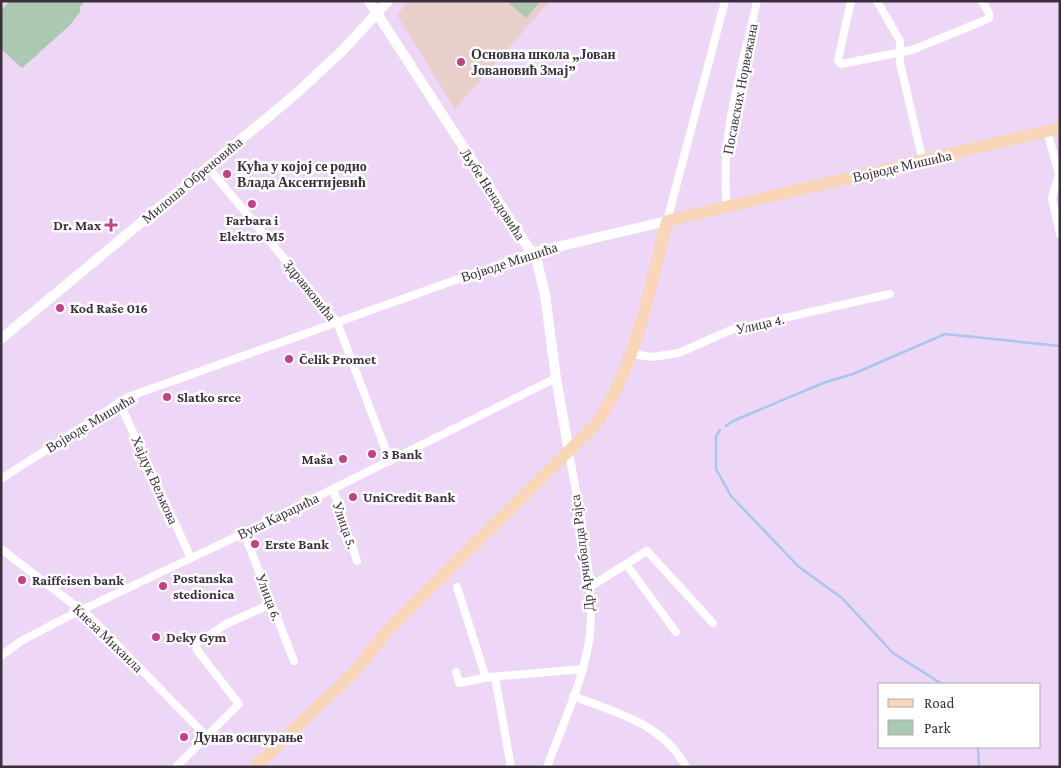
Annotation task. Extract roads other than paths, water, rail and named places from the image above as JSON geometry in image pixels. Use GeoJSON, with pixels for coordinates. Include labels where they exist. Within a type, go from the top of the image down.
{"type":"FeatureCollection","features":[{"type":"Feature","properties":{"kind":"main road","name":"Војводе Мишића"},"geometry":{"type":"LineString","coordinates":[[667,221],[1054,130]]}},
{"type":"Feature","properties":{"kind":"main road"},"geometry":{"type":"LineString","coordinates":[[255,767],[356,669],[387,631],[590,431],[605,411],[623,377],[632,354],[667,221]]}},
{"type":"Feature","properties":{"kind":"street","name":"Љубе Ненадовића"},"geometry":{"type":"LineString","coordinates":[[369,1],[539,267],[569,452]]}},
{"type":"Feature","properties":{"kind":"street","name":"Милоша Обреновића"},"geometry":{"type":"LineString","coordinates":[[1,339],[297,93],[388,1]]}},
{"type":"Feature","properties":{"kind":"street"},"geometry":{"type":"LineString","coordinates":[[667,221],[725,1]]}},
{"type":"Feature","properties":{"kind":"street","name":"Посавских Норвежана"},"geometry":{"type":"LineString","coordinates":[[727,207],[725,163],[728,137],[758,1]]}},
{"type":"Feature","properties":{"kind":"street"},"geometry":{"type":"LineString","coordinates":[[851,1],[838,60],[839,63],[917,49],[983,21],[989,18],[989,13],[982,1]]}},
{"type":"Feature","properties":{"kind":"street"},"geometry":{"type":"LineString","coordinates":[[877,1],[897,35],[900,63],[923,161]]}},
{"type":"Feature","properties":{"kind":"street","name":"Војводе Мишића"},"geometry":{"type":"LineString","coordinates":[[1054,130],[1059,175],[1052,198],[1060,234]]}},
{"type":"Feature","properties":{"kind":"street","name":"Здравковића"},"geometry":{"type":"LineString","coordinates":[[207,166],[337,322],[390,460]]}},
{"type":"Feature","properties":{"kind":"street","name":"Војводе Мишића"},"geometry":{"type":"LineString","coordinates":[[1,479],[119,402],[153,388],[531,253],[667,221]]}},
{"type":"Feature","properties":{"kind":"street","name":"Улица 4."},"geometry":{"type":"LineString","coordinates":[[632,354],[652,357],[679,353],[731,330],[890,294]]}},
{"type":"Feature","properties":{"kind":"street","name":"Вука Караџића"},"geometry":{"type":"LineString","coordinates":[[1,656],[21,641],[80,610],[244,533],[556,378]]}},
{"type":"Feature","properties":{"kind":"street","name":"Хајдук Вељкова"},"geometry":{"type":"LineString","coordinates":[[119,402],[191,558]]}},
{"type":"Feature","properties":{"kind":"street","name":"Др Арчибалда Рајса"},"geometry":{"type":"LineString","coordinates":[[547,767],[583,669],[590,630],[588,588],[569,452]]}},
{"type":"Feature","properties":{"kind":"street","name":"Улица 5."},"geometry":{"type":"LineString","coordinates":[[333,489],[357,561]]}},
{"type":"Feature","properties":{"kind":"street","name":"Улица 6."},"geometry":{"type":"LineString","coordinates":[[244,533],[294,661]]}},
{"type":"Feature","properties":{"kind":"street","name":"Кнеза Михаила"},"geometry":{"type":"LineString","coordinates":[[1,549],[100,627],[206,737]]}},
{"type":"Feature","properties":{"kind":"street"},"geometry":{"type":"LineString","coordinates":[[588,588],[642,553],[649,552],[713,623]]}},
{"type":"Feature","properties":{"kind":"street"},"geometry":{"type":"LineString","coordinates":[[626,564],[676,632]]}},
{"type":"Feature","properties":{"kind":"street"},"geometry":{"type":"LineString","coordinates":[[457,587],[486,678]]}},
{"type":"Feature","properties":{"kind":"street"},"geometry":{"type":"LineString","coordinates":[[176,767],[239,704],[197,650],[196,644],[226,624],[271,604]]}},
{"type":"Feature","properties":{"kind":"street"},"geometry":{"type":"LineString","coordinates":[[456,672],[459,683],[494,677],[583,669]]}},
{"type":"Feature","properties":{"kind":"street"},"geometry":{"type":"LineString","coordinates":[[494,677],[511,767]]}},
{"type":"Feature","properties":{"kind":"street"},"geometry":{"type":"LineString","coordinates":[[573,696],[658,733],[672,745],[686,767]]}},
{"type":"Feature","properties":{"kind":"waterway"},"geometry":{"type":"LineString","coordinates":[[726,426],[733,421],[823,383],[853,374],[945,334],[1060,346]]}},
{"type":"Feature","properties":{"kind":"waterway"},"geometry":{"type":"LineString","coordinates":[[720,430],[716,436],[716,469],[731,496],[799,567],[842,598],[893,653],[940,683]]}},
{"type":"Feature","properties":{"kind":"waterway"},"geometry":{"type":"LineString","coordinates":[[978,748],[979,767]]}},
{"type":"Feature","properties":{"kind":"place","name":"Основна школа „Јован Јовановић Змај”"},"geometry":{"type":"Point","coordinates":[461,62]}},
{"type":"Feature","properties":{"kind":"place","name":"Кућа у којој се родио Влада Аксентијевић"},"geometry":{"type":"Point","coordinates":[227,174]}},
{"type":"Feature","properties":{"kind":"place","name":"Farbara i Elektro M5"},"geometry":{"type":"Point","coordinates":[252,204]}},
{"type":"Feature","properties":{"kind":"place","name":"Dr. Max"},"geometry":{"type":"Point","coordinates":[111,225]}},
{"type":"Feature","properties":{"kind":"place","name":"Kod Raše 016"},"geometry":{"type":"Point","coordinates":[60,308]}},
{"type":"Feature","properties":{"kind":"place","name":"Čelik Promet"},"geometry":{"type":"Point","coordinates":[289,359]}},
{"type":"Feature","properties":{"kind":"place","name":"Slatko srce"},"geometry":{"type":"Point","coordinates":[167,397]}},
{"type":"Feature","properties":{"kind":"place","name":"3 Bank"},"geometry":{"type":"Point","coordinates":[372,454]}},
{"type":"Feature","properties":{"kind":"place","name":"Maša"},"geometry":{"type":"Point","coordinates":[343,459]}},
{"type":"Feature","properties":{"kind":"place","name":"UniCredit Bank"},"geometry":{"type":"Point","coordinates":[353,497]}},
{"type":"Feature","properties":{"kind":"place","name":"Erste Bank"},"geometry":{"type":"Point","coordinates":[255,544]}},
{"type":"Feature","properties":{"kind":"place","name":"Raiffeisen bank"},"geometry":{"type":"Point","coordinates":[22,580]}},
{"type":"Feature","properties":{"kind":"place","name":"Postanska stedionica"},"geometry":{"type":"Point","coordinates":[163,586]}},
{"type":"Feature","properties":{"kind":"place","name":"Deky Gym"},"geometry":{"type":"Point","coordinates":[156,637]}},
{"type":"Feature","properties":{"kind":"place","name":"Дунав осигурање"},"geometry":{"type":"Point","coordinates":[184,737]}}]}
